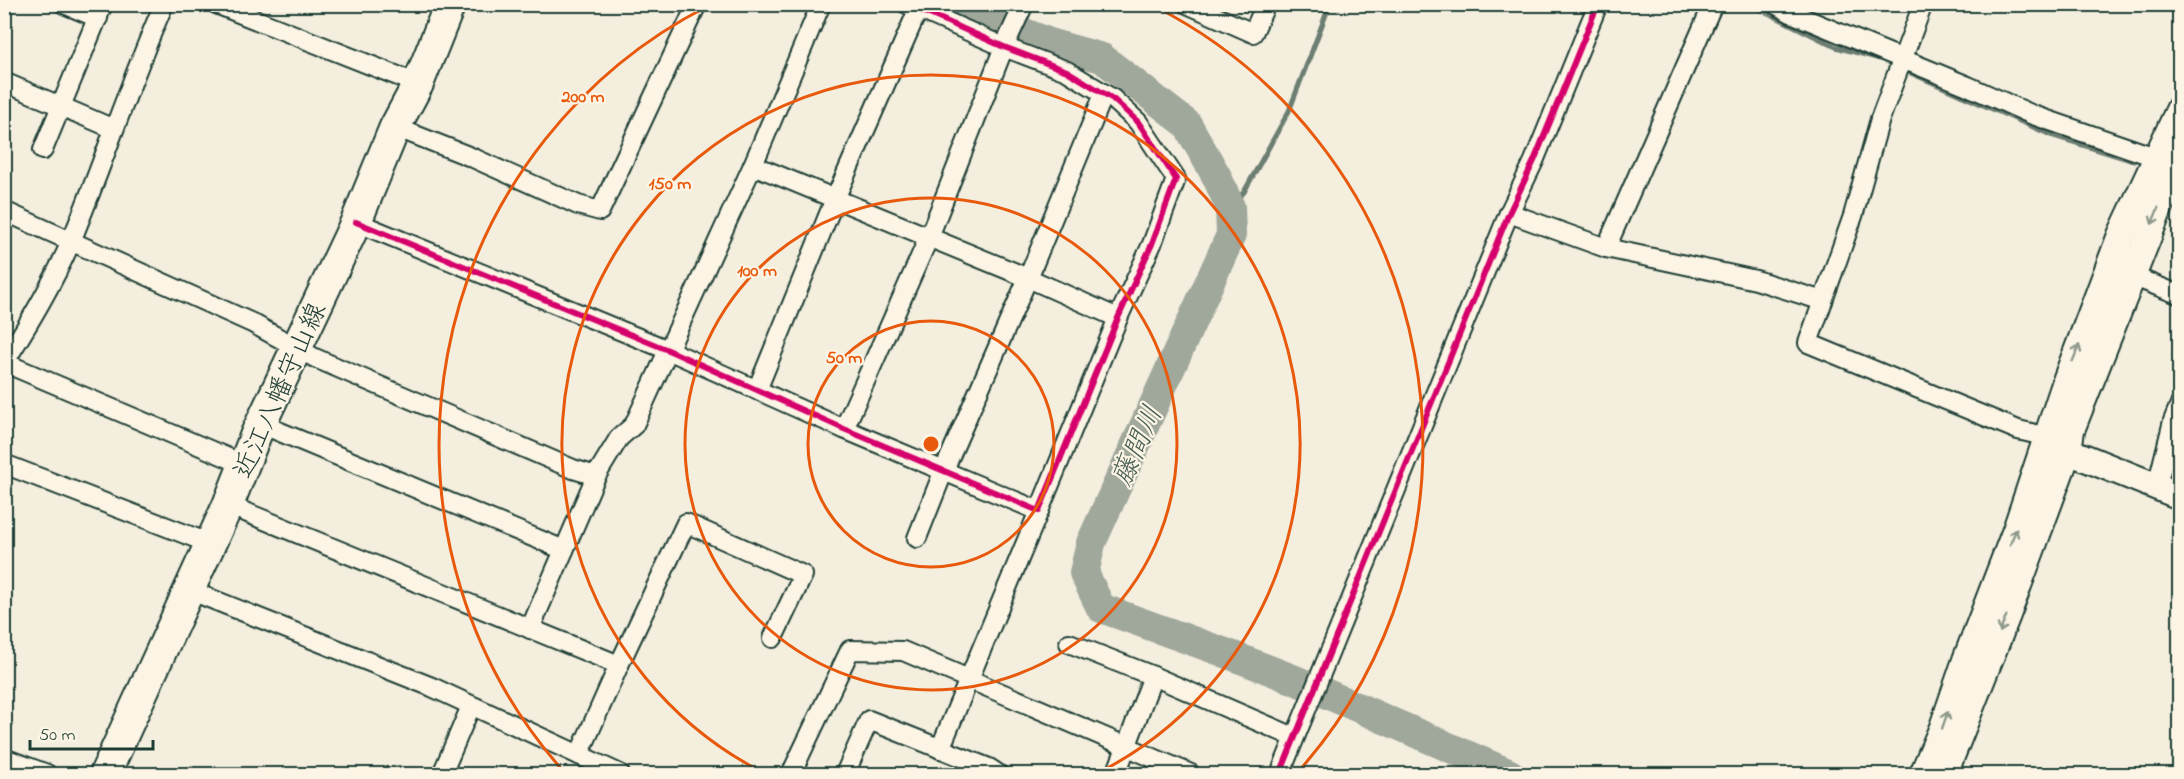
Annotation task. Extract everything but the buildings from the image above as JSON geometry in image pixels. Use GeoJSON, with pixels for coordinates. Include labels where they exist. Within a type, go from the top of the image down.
{"type":"FeatureCollection","features":[{"type":"Feature","properties":{"kind":"main road","name":"近江八幡守山線"},"geometry":{"type":"LineString","coordinates":[[105,774],[211,544],[261,424],[356,222],[394,127],[418,84],[450,4]]}},
{"type":"Feature","properties":{"kind":"street"},"geometry":{"type":"LineString","coordinates":[[43,150],[100,11],[64,4]]}},
{"type":"Feature","properties":{"kind":"street"},"geometry":{"type":"LineString","coordinates":[[164,4],[141,57],[71,241],[35,313],[13,332],[5,363],[245,465]]}},
{"type":"Feature","properties":{"kind":"street"},"geometry":{"type":"LineString","coordinates":[[216,4],[418,84]]}},
{"type":"Feature","properties":{"kind":"street"},"geometry":{"type":"LineString","coordinates":[[394,127],[471,157],[578,205],[600,211],[698,4]]}},
{"type":"Feature","properties":{"kind":"street"},"geometry":{"type":"LineString","coordinates":[[530,629],[596,476],[619,438],[634,425],[753,165],[821,4]]}},
{"type":"Feature","properties":{"kind":"street"},"geometry":{"type":"LineString","coordinates":[[844,429],[929,237],[1004,47],[1024,4]]}},
{"type":"Feature","properties":{"kind":"street"},"geometry":{"type":"LineString","coordinates":[[1187,4],[1253,33],[1266,4]]}},
{"type":"Feature","properties":{"kind":"street"},"geometry":{"type":"LineString","coordinates":[[1280,774],[1328,651],[1598,4]]}},
{"type":"Feature","properties":{"kind":"street"},"geometry":{"type":"LineString","coordinates":[[1606,248],[1713,4]]}},
{"type":"Feature","properties":{"kind":"street"},"geometry":{"type":"LineString","coordinates":[[1775,4],[1791,13],[2033,115],[2173,160]]}},
{"type":"Feature","properties":{"kind":"street"},"geometry":{"type":"LineString","coordinates":[[1923,4],[1880,119],[1853,216],[1808,343],[2168,491],[2173,420],[2180,404]]}},
{"type":"Feature","properties":{"kind":"street"},"geometry":{"type":"LineString","coordinates":[[757,390],[912,7],[1004,47],[1067,71],[1104,94],[1138,122],[1176,179],[1152,244],[967,679],[940,748]]}},
{"type":"Feature","properties":{"kind":"street"},"geometry":{"type":"LineString","coordinates":[[4,82],[114,129]]}},
{"type":"Feature","properties":{"kind":"street"},"geometry":{"type":"LineString","coordinates":[[916,538],[1104,94]]}},
{"type":"Feature","properties":{"kind":"street"},"geometry":{"type":"LineString","coordinates":[[1923,774],[1943,727],[2016,530],[2058,444],[2071,430],[2132,276],[2173,160],[2180,108]]}},
{"type":"Feature","properties":{"kind":"street"},"geometry":{"type":"LineString","coordinates":[[1944,774],[2007,615],[2058,444],[2067,378],[2121,235],[2173,160]]}},
{"type":"Feature","properties":{"kind":"street"},"geometry":{"type":"LineString","coordinates":[[753,165],[1028,278],[1119,318]]}},
{"type":"Feature","properties":{"kind":"street"},"geometry":{"type":"LineString","coordinates":[[4,211],[252,323],[315,358],[573,469],[596,476]]}},
{"type":"Feature","properties":{"kind":"street"},"geometry":{"type":"LineString","coordinates":[[1509,213],[1606,248],[1756,280],[1823,301]]}},
{"type":"Feature","properties":{"kind":"street"},"geometry":{"type":"LineString","coordinates":[[356,222],[668,350],[844,429],[1039,511]]}},
{"type":"Feature","properties":{"kind":"street"},"geometry":{"type":"LineString","coordinates":[[2132,276],[2180,295]]}},
{"type":"Feature","properties":{"kind":"street"},"geometry":{"type":"LineString","coordinates":[[261,424],[564,550]]}},
{"type":"Feature","properties":{"kind":"street"},"geometry":{"type":"LineString","coordinates":[[4,464],[211,544]]}},
{"type":"Feature","properties":{"kind":"street"},"geometry":{"type":"LineString","coordinates":[[228,505],[619,664]]}},
{"type":"Feature","properties":{"kind":"street"},"geometry":{"type":"LineString","coordinates":[[579,755],[686,523],[803,575],[773,638]]}},
{"type":"Feature","properties":{"kind":"street"},"geometry":{"type":"LineString","coordinates":[[189,590],[432,687],[620,774]]}},
{"type":"Feature","properties":{"kind":"street"},"geometry":{"type":"LineString","coordinates":[[1069,643],[1296,730]]}},
{"type":"Feature","properties":{"kind":"street"},"geometry":{"type":"LineString","coordinates":[[791,774],[850,650],[903,651],[1191,774]]}},
{"type":"Feature","properties":{"kind":"street"},"geometry":{"type":"LineString","coordinates":[[1116,774],[1153,676]]}},
{"type":"Feature","properties":{"kind":"street"},"geometry":{"type":"LineString","coordinates":[[442,774],[471,706]]}},
{"type":"Feature","properties":{"kind":"street"},"geometry":{"type":"LineString","coordinates":[[845,774],[869,720],[989,768],[998,774]]}},
{"type":"Feature","properties":{"kind":"street"},"geometry":{"type":"LineString","coordinates":[[4,758],[47,774]]}},
{"type":"Feature","properties":{"kind":"waterway","name":"藤間川"},"geometry":{"type":"LineString","coordinates":[[952,4],[1052,44],[1102,58],[1187,124],[1217,177],[1230,207],[1231,235],[1091,543],[1084,573],[1101,608],[1295,680],[1510,774]]}},
{"type":"Feature","properties":{"kind":"waterway"},"geometry":{"type":"LineString","coordinates":[[1230,207],[1244,192],[1289,111],[1330,4]]}},
{"type":"Feature","properties":{"kind":"waterway"},"geometry":{"type":"LineString","coordinates":[[1750,4],[1836,47],[1884,60]]}},
{"type":"Feature","properties":{"kind":"waterway"},"geometry":{"type":"LineString","coordinates":[[1904,70],[2051,135],[2134,161]]}},
{"type":"Feature","properties":{"kind":"cycle path"},"geometry":{"type":"LineString","coordinates":[[356,222],[668,350],[844,429],[1039,511],[1118,318],[1152,244],[1176,179],[1138,122],[1113,99],[1067,71],[1004,47],[907,4]]}},
{"type":"Feature","properties":{"kind":"cycle path"},"geometry":{"type":"LineString","coordinates":[[1280,774],[1509,213],[1534,161],[1598,4]]}}]}
